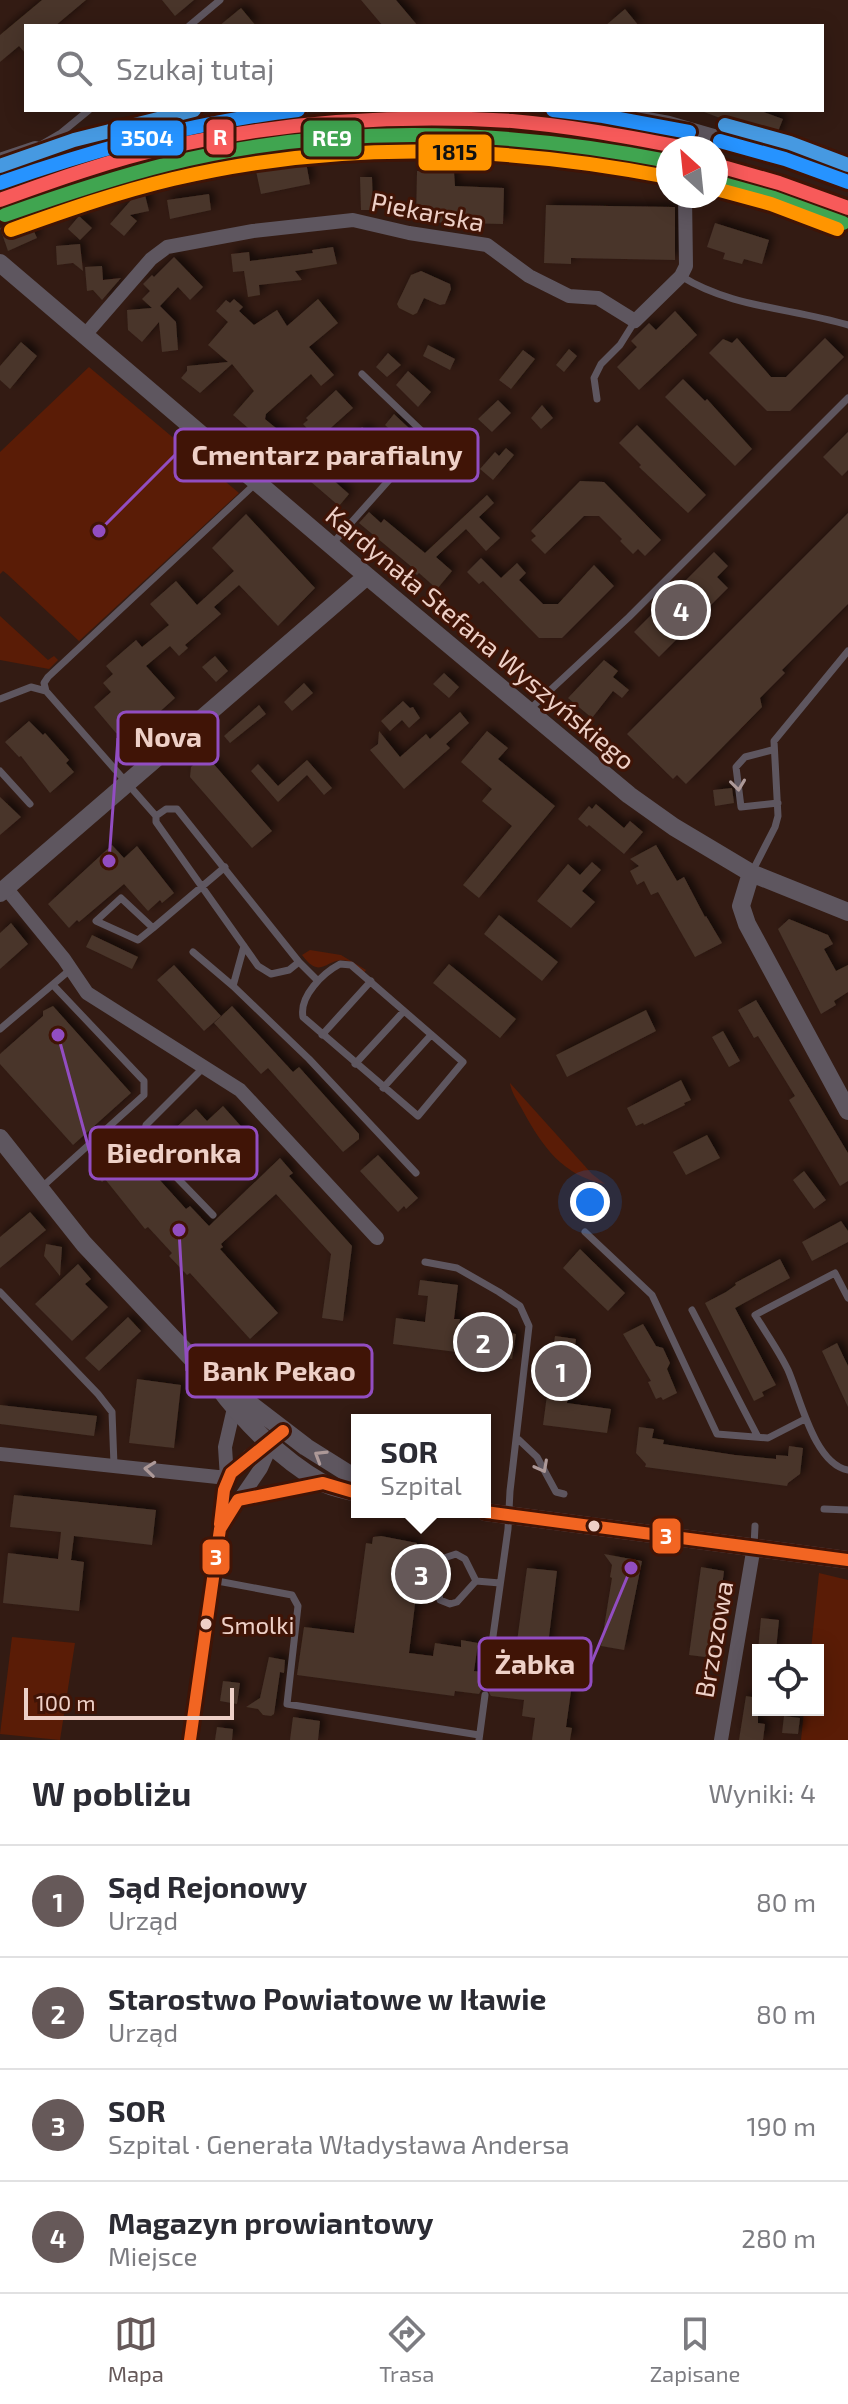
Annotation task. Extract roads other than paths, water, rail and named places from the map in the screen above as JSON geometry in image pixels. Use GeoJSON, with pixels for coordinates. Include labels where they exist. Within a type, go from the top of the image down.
{"type":"FeatureCollection","features":[{"type":"Feature","properties":{"kind":"street"},"geometry":{"type":"LineString","coordinates":[[0,160],[35,148],[50,153],[68,153],[290,112]]}},
{"type":"Feature","properties":{"kind":"street"},"geometry":{"type":"LineString","coordinates":[[610,112],[669,123],[848,175]]}},
{"type":"Feature","properties":{"kind":"street"},"geometry":{"type":"LineString","coordinates":[[635,321],[681,276],[686,266],[685,208]]}},
{"type":"Feature","properties":{"kind":"street","name":"Piekarska"},"geometry":{"type":"LineString","coordinates":[[85,335],[151,259],[167,247],[253,231],[353,220],[409,233],[487,245],[529,276],[569,296],[598,298],[635,321]]}},
{"type":"Feature","properties":{"kind":"street","name":"Kardynała Stefana Wyszyńskiego"},"geometry":{"type":"LineString","coordinates":[[0,263],[629,795],[674,827],[751,873],[848,912]]}},
{"type":"Feature","properties":{"kind":"street"},"geometry":{"type":"LineString","coordinates":[[367,576],[3,891],[71,969],[87,993],[240,1090],[377,1238]]}},
{"type":"Feature","properties":{"kind":"street"},"geometry":{"type":"LineString","coordinates":[[751,873],[741,906],[747,924],[848,1111]]}},
{"type":"Feature","properties":{"kind":"street"},"geometry":{"type":"LineString","coordinates":[[0,1138],[84,1244],[216,1384],[234,1408],[278,1437],[351,1476]]}},
{"type":"Feature","properties":{"kind":"street"},"geometry":{"type":"LineString","coordinates":[[216,1384],[241,1397],[323,1483]]}},
{"type":"Feature","properties":{"kind":"street"},"geometry":{"type":"LineString","coordinates":[[190,1740],[227,1478],[225,1447],[234,1408]]}},
{"type":"Feature","properties":{"kind":"street"},"geometry":{"type":"LineString","coordinates":[[227,1478],[249,1456],[278,1437]]}},
{"type":"Feature","properties":{"kind":"street"},"geometry":{"type":"LineString","coordinates":[[220,1529],[278,1437]]}},
{"type":"Feature","properties":{"kind":"street"},"geometry":{"type":"LineString","coordinates":[[0,1454],[227,1478]]}},
{"type":"Feature","properties":{"kind":"street"},"geometry":{"type":"LineString","coordinates":[[238,1500],[323,1483],[351,1491]]}},
{"type":"Feature","properties":{"kind":"street"},"geometry":{"type":"LineString","coordinates":[[491,1513],[848,1560]]}},
{"type":"Feature","properties":{"kind":"street","name":"Brzozowa"},"geometry":{"type":"LineString","coordinates":[[721,1740],[754,1546]]}},
{"type":"Feature","properties":{"kind":"lane"},"geometry":{"type":"LineString","coordinates":[[191,24],[220,0]]}},
{"type":"Feature","properties":{"kind":"lane"},"geometry":{"type":"LineString","coordinates":[[35,148],[61,133],[87,112]]}},
{"type":"Feature","properties":{"kind":"lane"},"geometry":{"type":"LineString","coordinates":[[681,276],[748,304],[848,325]]}},
{"type":"Feature","properties":{"kind":"lane"},"geometry":{"type":"LineString","coordinates":[[597,399],[594,378],[601,364],[620,345],[635,321]]}},
{"type":"Feature","properties":{"kind":"lane"},"geometry":{"type":"LineString","coordinates":[[331,545],[406,461],[430,439],[362,374]]}},
{"type":"Feature","properties":{"kind":"lane"},"geometry":{"type":"LineString","coordinates":[[529,711],[629,617],[848,398]]}},
{"type":"Feature","properties":{"kind":"lane"},"geometry":{"type":"LineString","coordinates":[[46,691],[44,683],[48,677],[258,482]]}},
{"type":"Feature","properties":{"kind":"lane"},"geometry":{"type":"LineString","coordinates":[[751,873],[775,827],[778,803],[772,750],[778,734],[848,651]]}},
{"type":"Feature","properties":{"kind":"lane"},"geometry":{"type":"LineString","coordinates":[[0,699],[31,687],[46,691],[156,816],[156,822],[258,966],[271,974],[289,970],[299,962]]}},
{"type":"Feature","properties":{"kind":"lane"},"geometry":{"type":"LineString","coordinates":[[772,750],[745,757],[736,767],[741,807],[778,803]]}},
{"type":"Feature","properties":{"kind":"lane"},"geometry":{"type":"LineString","coordinates":[[0,771],[30,804]]}},
{"type":"Feature","properties":{"kind":"lane"},"geometry":{"type":"LineString","coordinates":[[156,816],[166,809],[177,809],[299,962],[317,980]]}},
{"type":"Feature","properties":{"kind":"lane"},"geometry":{"type":"LineString","coordinates":[[153,928],[121,898],[96,921],[138,940],[153,928],[202,887],[225,867]]}},
{"type":"Feature","properties":{"kind":"lane"},"geometry":{"type":"LineString","coordinates":[[233,986],[244,946]]}},
{"type":"Feature","properties":{"kind":"lane"},"geometry":{"type":"LineString","coordinates":[[193,952],[309,1059],[416,1173]]}},
{"type":"Feature","properties":{"kind":"lane"},"geometry":{"type":"LineString","coordinates":[[340,964],[351,965],[371,981],[463,1062],[418,1116],[307,1023],[302,1011],[317,980],[340,964]]}},
{"type":"Feature","properties":{"kind":"lane"},"geometry":{"type":"LineString","coordinates":[[0,1029],[71,969]]}},
{"type":"Feature","properties":{"kind":"lane"},"geometry":{"type":"LineString","coordinates":[[322,1035],[371,981]]}},
{"type":"Feature","properties":{"kind":"lane"},"geometry":{"type":"LineString","coordinates":[[41,1189],[144,1095],[144,1081],[53,985]]}},
{"type":"Feature","properties":{"kind":"lane"},"geometry":{"type":"LineString","coordinates":[[355,1064],[404,1011]]}},
{"type":"Feature","properties":{"kind":"lane"},"geometry":{"type":"LineString","coordinates":[[383,1088],[431,1035]]}},
{"type":"Feature","properties":{"kind":"lane"},"geometry":{"type":"LineString","coordinates":[[204,1067],[146,1125],[143,1137],[152,1152],[213,1215]]}},
{"type":"Feature","properties":{"kind":"lane"},"geometry":{"type":"LineString","coordinates":[[585,1232],[652,1295],[717,1434],[768,1438],[805,1419]]}},
{"type":"Feature","properties":{"kind":"lane"},"geometry":{"type":"LineString","coordinates":[[425,1262],[457,1268],[520,1306],[529,1326],[508,1529],[488,1672]]}},
{"type":"Feature","properties":{"kind":"lane"},"geometry":{"type":"LineString","coordinates":[[848,1298],[835,1273],[755,1315],[788,1370],[805,1419],[827,1457],[839,1468],[848,1470]]}},
{"type":"Feature","properties":{"kind":"lane"},"geometry":{"type":"LineString","coordinates":[[0,1292],[112,1412],[114,1465]]}},
{"type":"Feature","properties":{"kind":"lane"},"geometry":{"type":"LineString","coordinates":[[692,1310],[758,1437]]}},
{"type":"Feature","properties":{"kind":"lane"},"geometry":{"type":"LineString","coordinates":[[518,1439],[537,1457],[556,1492],[564,1494]]}},
{"type":"Feature","properties":{"kind":"lane"},"geometry":{"type":"LineString","coordinates":[[824,1509],[848,1510]]}},
{"type":"Feature","properties":{"kind":"lane"},"geometry":{"type":"LineString","coordinates":[[754,1546],[755,1526]]}},
{"type":"Feature","properties":{"kind":"lane"},"geometry":{"type":"LineString","coordinates":[[456,1554],[465,1559],[476,1581],[457,1602],[444,1604],[440,1600],[437,1590],[444,1558],[456,1554]]}},
{"type":"Feature","properties":{"kind":"lane"},"geometry":{"type":"LineString","coordinates":[[212,1580],[292,1595],[298,1606],[287,1704],[479,1738],[485,1695]]}},
{"type":"Feature","properties":{"kind":"lane"},"geometry":{"type":"LineString","coordinates":[[476,1581],[500,1583]]}},
{"type":"Feature","properties":{"kind":"place","name":"Cmentarz parafialny"},"geometry":{"type":"Point","coordinates":[99,531]}},
{"type":"Feature","properties":{"kind":"place","name":"Magazyn prowiantowy"},"geometry":{"type":"Point","coordinates":[681,610]}},
{"type":"Feature","properties":{"kind":"place","name":"Nova"},"geometry":{"type":"Point","coordinates":[109,861]}},
{"type":"Feature","properties":{"kind":"place","name":"Biedronka"},"geometry":{"type":"Point","coordinates":[58,1035]}},
{"type":"Feature","properties":{"kind":"place","name":"Bank Pekao"},"geometry":{"type":"Point","coordinates":[179,1230]}},
{"type":"Feature","properties":{"kind":"place","name":"Starostwo Powiatowe w Iławie"},"geometry":{"type":"Point","coordinates":[483,1342]}},
{"type":"Feature","properties":{"kind":"place","name":"Sąd Rejonowy"},"geometry":{"type":"Point","coordinates":[561,1371]}},
{"type":"Feature","properties":{"kind":"place","name":"Żabka"},"geometry":{"type":"Point","coordinates":[631,1568]}},
{"type":"Feature","properties":{"kind":"place","name":"SOR"},"geometry":{"type":"Point","coordinates":[421,1574]}},
{"type":"Feature","properties":{"kind":"place","name":"Smolki"},"geometry":{"type":"Point","coordinates":[206,1624]}}]}
